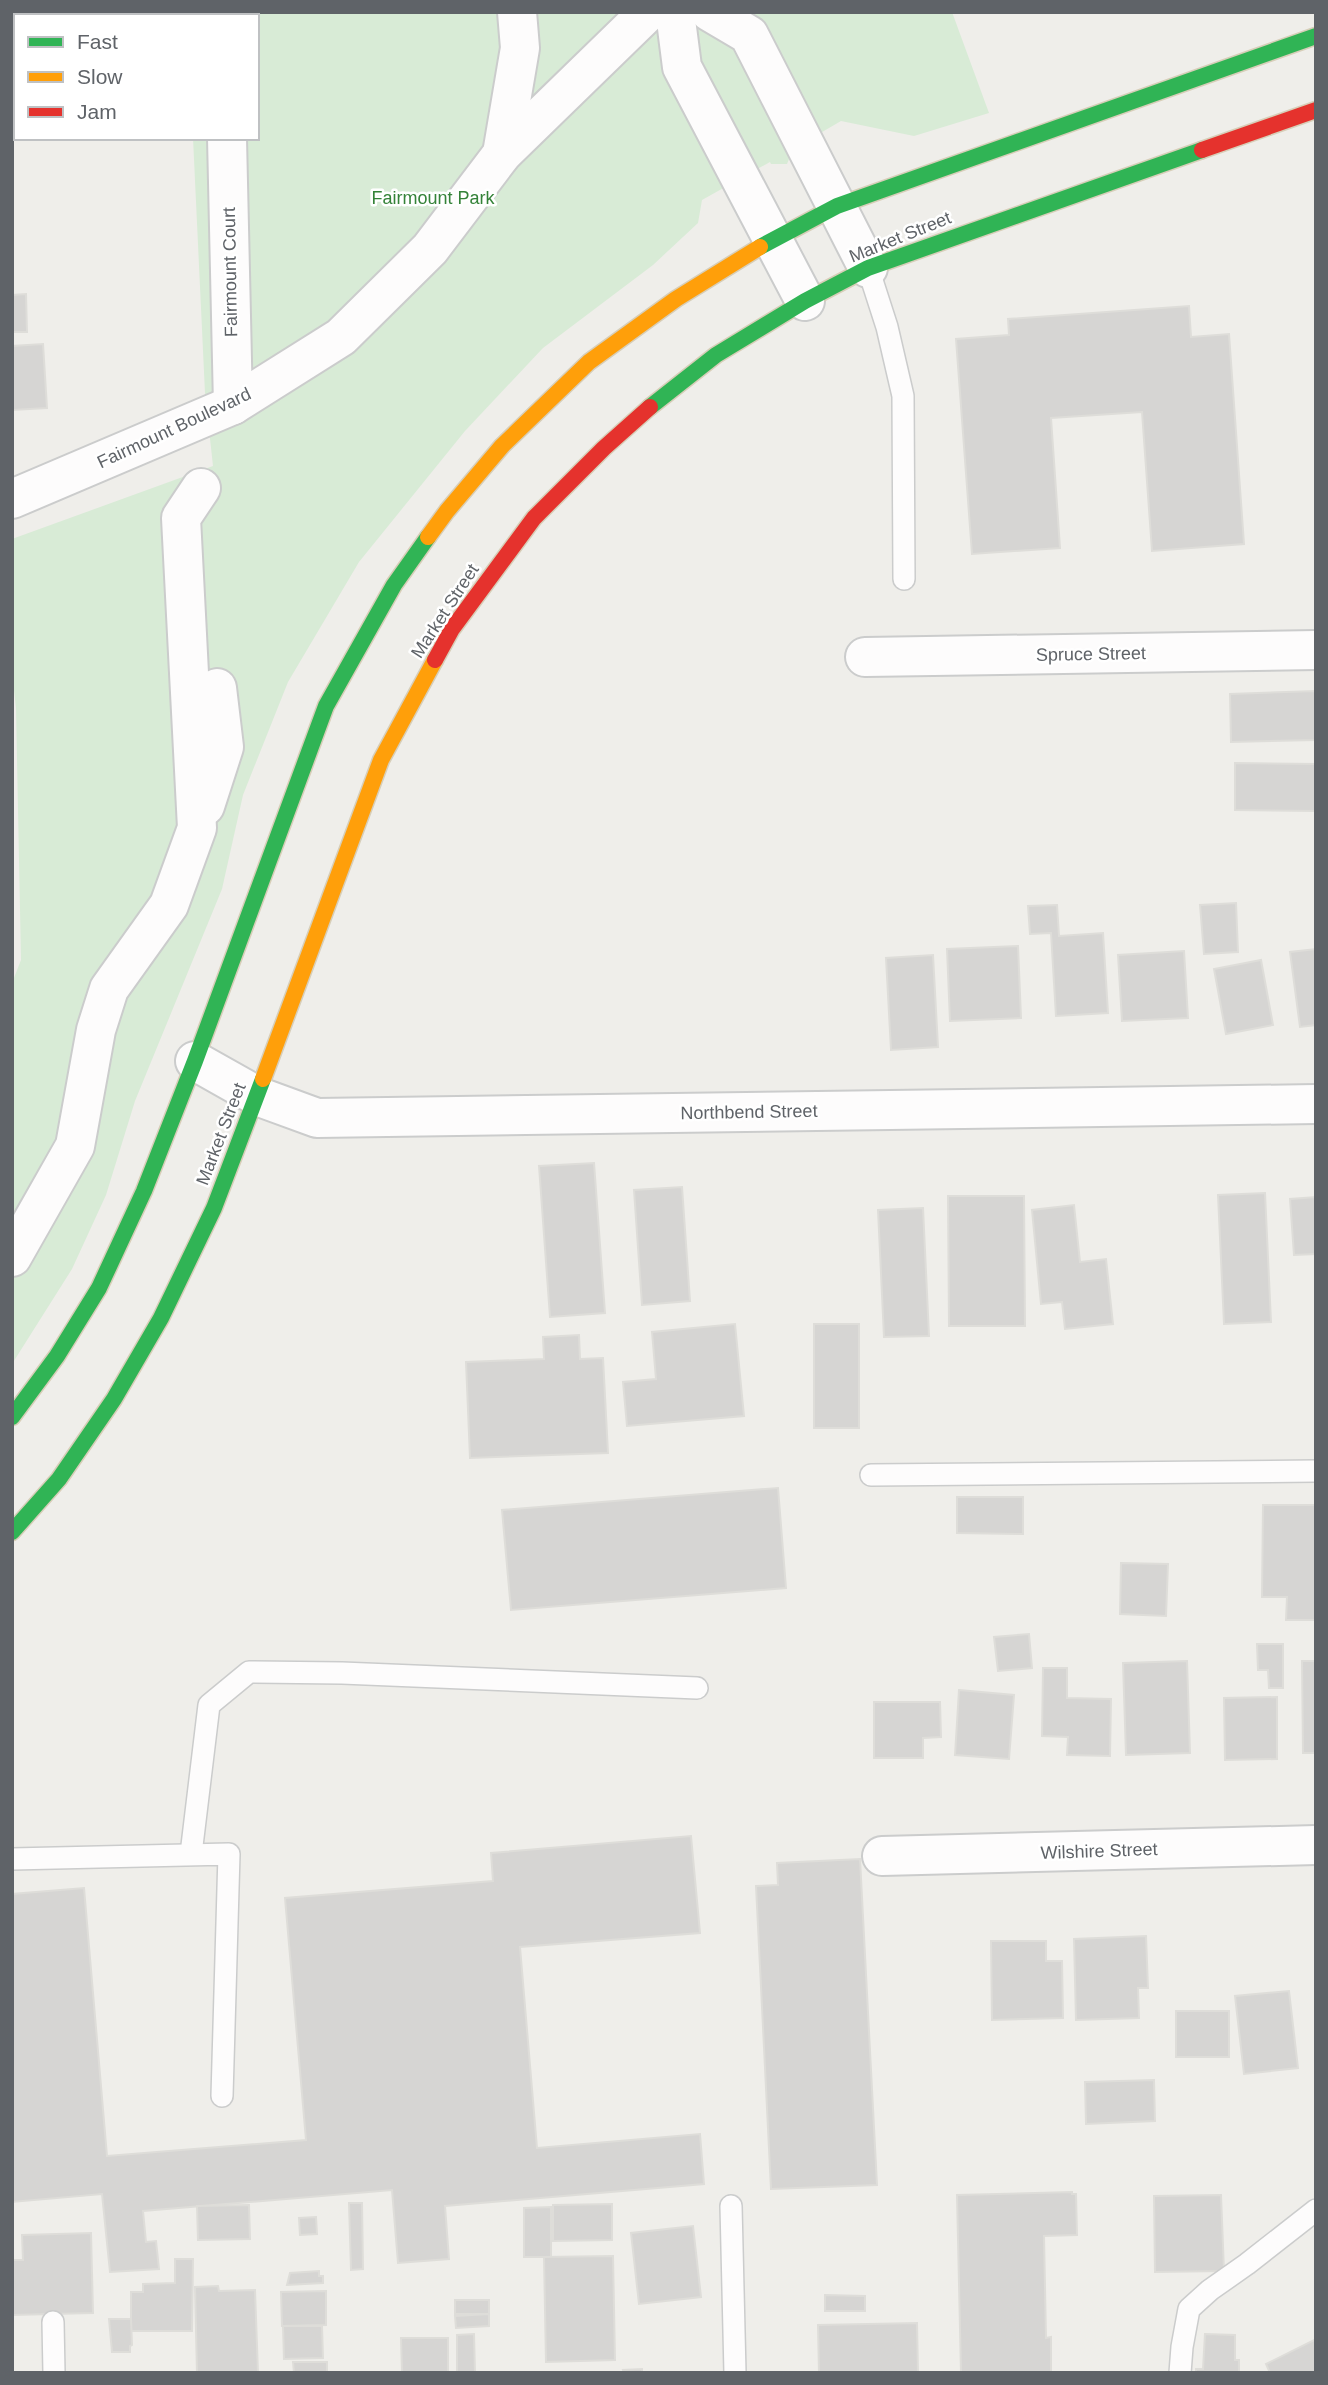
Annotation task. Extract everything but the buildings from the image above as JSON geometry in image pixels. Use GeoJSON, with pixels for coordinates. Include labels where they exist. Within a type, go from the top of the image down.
{"type":"FeatureCollection","features":[{"type":"Feature","properties":{"kind":"main road"},"geometry":{"type":"LineString","coordinates":[[12,1417],[57,1356],[99,1288],[144,1191],[326,706],[394,585],[447,511],[502,446],[589,362],[676,299],[773,239],[836,206],[1316,36]]}},
{"type":"Feature","properties":{"kind":"main road","name":"Market Street"},"geometry":{"type":"LineString","coordinates":[[12,1532],[60,1479],[114,1399],[161,1318],[214,1208],[381,760],[452,629],[534,518],[604,447],[671,389],[716,355],[805,301],[868,268],[1316,110]]}},
{"type":"Feature","properties":{"kind":"street"},"geometry":{"type":"LineString","coordinates":[[502,154],[520,48],[517,12]]}},
{"type":"Feature","properties":{"kind":"street","name":"Fairmount Boulevard"},"geometry":{"type":"LineString","coordinates":[[12,499],[233,405],[341,337],[430,249],[502,154],[648,12]]}},
{"type":"Feature","properties":{"kind":"street"},"geometry":{"type":"LineString","coordinates":[[675,12],[682,67],[805,301]]}},
{"type":"Feature","properties":{"kind":"street"},"geometry":{"type":"LineString","coordinates":[[710,12],[749,35],[868,268]]}},
{"type":"Feature","properties":{"kind":"street","name":"Fairmount Court"},"geometry":{"type":"LineString","coordinates":[[227,140],[233,405]]}},
{"type":"Feature","properties":{"kind":"street"},"geometry":{"type":"LineString","coordinates":[[197,828],[181,518],[201,488]]}},
{"type":"Feature","properties":{"kind":"street","name":"Spruce Street"},"geometry":{"type":"LineString","coordinates":[[865,657],[1316,650]]}},
{"type":"Feature","properties":{"kind":"street"},"geometry":{"type":"LineString","coordinates":[[12,1257],[75,1146],[96,1030],[109,989],[169,905],[197,828],[223,747],[217,688]]}},
{"type":"Feature","properties":{"kind":"street","name":"Northbend Street"},"geometry":{"type":"LineString","coordinates":[[195,1061],[257,1096],[317,1118],[1316,1104]]}},
{"type":"Feature","properties":{"kind":"street","name":"Wilshire Street"},"geometry":{"type":"LineString","coordinates":[[882,1857],[1316,1845]]}},
{"type":"Feature","properties":{"kind":"lane"},"geometry":{"type":"LineString","coordinates":[[868,268],[887,327],[903,396],[904,579]]}},
{"type":"Feature","properties":{"kind":"lane"},"geometry":{"type":"LineString","coordinates":[[871,1475],[1316,1471]]}},
{"type":"Feature","properties":{"kind":"lane"},"geometry":{"type":"LineString","coordinates":[[191,1854],[208,1704],[249,1672],[342,1673],[696,1688]]}},
{"type":"Feature","properties":{"kind":"lane"},"geometry":{"type":"LineString","coordinates":[[12,1859],[229,1854],[222,2096]]}},
{"type":"Feature","properties":{"kind":"lane"},"geometry":{"type":"LineString","coordinates":[[731,2206],[735,2373]]}},
{"type":"Feature","properties":{"kind":"lane"},"geometry":{"type":"LineString","coordinates":[[1181,2373],[1182,2347],[1189,2309],[1316,2210]]}},
{"type":"Feature","properties":{"kind":"lane"},"geometry":{"type":"LineString","coordinates":[[52,2322],[54,2373]]}},
{"type":"Feature","properties":{"kind":"green space","name":"Fairmount Park"},"geometry":{"type":"Polygon","coordinates":[[[952,12],[989,113],[914,136],[841,121],[793,149],[787,164],[770,162],[702,200],[698,223],[653,265],[543,348],[465,431],[359,562],[288,682],[243,795],[222,889],[135,1101],[106,1195],[72,1269],[12,1364],[12,983],[21,960],[16,708],[12,673],[12,539],[213,466],[205,393],[193,140],[259,140],[259,14],[188,14],[952,12]]]}},
{"type":"Feature","properties":{"kind":"traffic: fast"},"geometry":{"type":"LineString","coordinates":[[760,247],[837,206],[1316,36]]}},
{"type":"Feature","properties":{"kind":"traffic: fast"},"geometry":{"type":"LineString","coordinates":[[650,407],[716,355],[805,301],[868,268],[1202,150]]}},
{"type":"Feature","properties":{"kind":"traffic: fast"},"geometry":{"type":"LineString","coordinates":[[12,1417],[57,1356],[99,1288],[144,1191],[195,1061],[326,706],[394,585],[428,537]]}},
{"type":"Feature","properties":{"kind":"traffic: fast"},"geometry":{"type":"LineString","coordinates":[[12,1532],[59,1479],[114,1399],[161,1318],[214,1208],[263,1079]]}},
{"type":"Feature","properties":{"kind":"traffic: slow"},"geometry":{"type":"LineString","coordinates":[[428,537],[502,446],[589,362],[676,299],[760,247]]}},
{"type":"Feature","properties":{"kind":"traffic: slow"},"geometry":{"type":"LineString","coordinates":[[263,1079],[381,760],[435,660]]}},
{"type":"Feature","properties":{"kind":"traffic: jam"},"geometry":{"type":"LineString","coordinates":[[1202,150],[1316,110]]}},
{"type":"Feature","properties":{"kind":"traffic: jam"},"geometry":{"type":"LineString","coordinates":[[435,660],[452,629],[534,518],[604,448],[650,407]]}}]}
